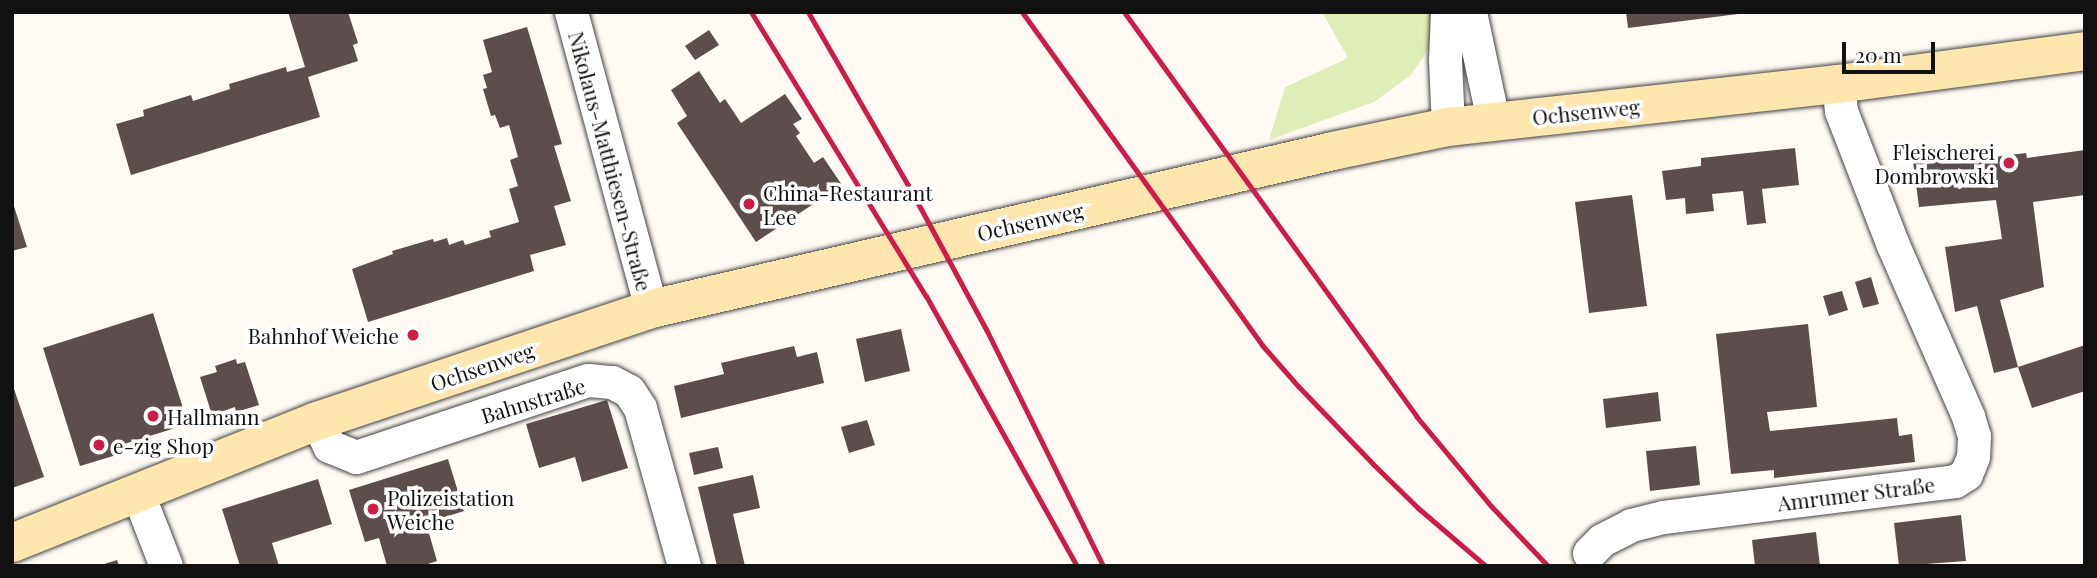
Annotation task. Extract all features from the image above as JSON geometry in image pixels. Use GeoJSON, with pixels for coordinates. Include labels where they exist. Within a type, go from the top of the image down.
{"type":"FeatureCollection","features":[{"type":"Feature","properties":{"kind":"main road","name":"Ochsenweg"},"geometry":{"type":"LineString","coordinates":[[12,543],[317,421],[651,309],[1320,154],[1448,127],[1838,84],[2085,51]]}},
{"type":"Feature","properties":{"kind":"street","name":"Nikolaus-Matthiesen-Straße"},"geometry":{"type":"LineString","coordinates":[[572,12],[651,309]]}},
{"type":"Feature","properties":{"kind":"street"},"geometry":{"type":"LineString","coordinates":[[1447,12],[1445,59],[1448,127]]}},
{"type":"Feature","properties":{"kind":"street"},"geometry":{"type":"LineString","coordinates":[[1471,12],[1493,120]]}},
{"type":"Feature","properties":{"kind":"street","name":"Amrumer Straße"},"geometry":{"type":"LineString","coordinates":[[1589,552],[1602,540],[1630,525],[1663,517],[1955,481],[1966,474],[1973,457],[1974,436],[1968,416],[1893,245],[1842,111],[1838,84]]}},
{"type":"Feature","properties":{"kind":"street","name":"Bahnstraße"},"geometry":{"type":"LineString","coordinates":[[317,421],[329,446],[356,457],[588,380],[612,382],[629,391],[640,408],[684,566]]}},
{"type":"Feature","properties":{"kind":"street"},"geometry":{"type":"LineString","coordinates":[[138,494],[166,566]]}},
{"type":"Feature","properties":{"kind":"green space"},"geometry":{"type":"Polygon","coordinates":[[[1322,12],[1435,12],[1434,41],[1411,75],[1374,102],[1269,140],[1285,87],[1348,58],[1322,12]]]}},
{"type":"Feature","properties":{"kind":"building"},"geometry":{"type":"Polygon","coordinates":[[[288,12],[348,12],[358,43],[353,45],[358,61],[308,77],[320,117],[131,175],[116,124],[144,116],[143,110],[191,95],[193,101],[230,89],[229,84],[286,67],[287,72],[305,67],[288,12]]]}},
{"type":"Feature","properties":{"kind":"building"},"geometry":{"type":"Polygon","coordinates":[[[1626,12],[1738,12],[1738,14],[1628,28],[1626,12]]]}},
{"type":"Feature","properties":{"kind":"building"},"geometry":{"type":"Polygon","coordinates":[[[527,27],[562,144],[554,146],[571,201],[554,206],[566,245],[530,255],[534,271],[368,322],[352,269],[393,254],[392,251],[433,239],[434,242],[447,238],[449,245],[463,240],[465,245],[491,237],[489,231],[519,222],[509,189],[518,186],[510,160],[518,157],[509,125],[500,128],[495,115],[491,116],[483,89],[487,88],[483,75],[492,72],[483,40],[527,27]]]}},
{"type":"Feature","properties":{"kind":"building"},"geometry":{"type":"Polygon","coordinates":[[[709,30],[719,45],[695,60],[685,46],[709,30]]]}},
{"type":"Feature","properties":{"kind":"building"},"geometry":{"type":"Polygon","coordinates":[[[699,71],[720,103],[725,99],[741,123],[785,94],[802,119],[793,124],[800,133],[796,136],[814,163],[823,157],[842,185],[756,242],[677,123],[687,116],[671,90],[699,71]]]}},
{"type":"Feature","properties":{"kind":"building"},"geometry":{"type":"Polygon","coordinates":[[[1795,148],[1799,185],[1762,189],[1766,223],[1747,225],[1743,191],[1712,194],[1714,211],[1686,214],[1685,198],[1666,200],[1662,171],[1701,166],[1701,158],[1795,148]]]}},
{"type":"Feature","properties":{"kind":"building"},"geometry":{"type":"Polygon","coordinates":[[[2085,150],[2085,195],[2033,202],[2044,287],[2000,300],[2018,367],[1994,373],[1977,306],[1955,312],[1945,247],[2002,239],[1996,200],[1919,207],[1913,161],[1954,156],[1955,162],[2026,153],[2027,158],[2085,150]]]}},
{"type":"Feature","properties":{"kind":"building"},"geometry":{"type":"Polygon","coordinates":[[[1632,195],[1647,306],[1589,313],[1575,202],[1632,195]]]}},
{"type":"Feature","properties":{"kind":"building"},"geometry":{"type":"Polygon","coordinates":[[[12,200],[27,247],[12,251],[12,200]]]}},
{"type":"Feature","properties":{"kind":"building"},"geometry":{"type":"Polygon","coordinates":[[[1871,277],[1879,304],[1863,308],[1855,282],[1871,277]]]}},
{"type":"Feature","properties":{"kind":"building"},"geometry":{"type":"Polygon","coordinates":[[[1842,291],[1848,310],[1829,316],[1823,296],[1842,291]]]}},
{"type":"Feature","properties":{"kind":"building"},"geometry":{"type":"Polygon","coordinates":[[[153,313],[188,424],[121,445],[123,453],[80,466],[43,348],[153,313]]]}},
{"type":"Feature","properties":{"kind":"building"},"geometry":{"type":"Polygon","coordinates":[[[1808,324],[1817,407],[1767,412],[1770,431],[1897,418],[1899,436],[1912,434],[1915,462],[1774,478],[1774,470],[1731,474],[1716,334],[1808,324]]]}},
{"type":"Feature","properties":{"kind":"building"},"geometry":{"type":"Polygon","coordinates":[[[901,329],[910,371],[865,382],[856,339],[901,329]]]}},
{"type":"Feature","properties":{"kind":"building"},"geometry":{"type":"Polygon","coordinates":[[[2085,345],[2085,391],[2032,408],[2018,367],[2085,345]]]}},
{"type":"Feature","properties":{"kind":"building"},"geometry":{"type":"Polygon","coordinates":[[[794,346],[797,357],[817,352],[824,383],[681,418],[674,386],[724,374],[721,363],[794,346]]]}},
{"type":"Feature","properties":{"kind":"building"},"geometry":{"type":"Polygon","coordinates":[[[236,359],[237,364],[245,362],[259,405],[236,412],[235,407],[212,415],[200,377],[217,372],[215,366],[236,359]]]}},
{"type":"Feature","properties":{"kind":"building"},"geometry":{"type":"Polygon","coordinates":[[[12,383],[44,477],[12,488],[12,383]]]}},
{"type":"Feature","properties":{"kind":"building"},"geometry":{"type":"Polygon","coordinates":[[[1658,392],[1661,421],[1606,428],[1603,399],[1658,392]]]}},
{"type":"Feature","properties":{"kind":"building"},"geometry":{"type":"Polygon","coordinates":[[[607,400],[628,468],[582,482],[575,457],[539,468],[526,424],[607,400]]]}},
{"type":"Feature","properties":{"kind":"building"},"geometry":{"type":"Polygon","coordinates":[[[867,420],[875,445],[849,453],[841,427],[867,420]]]}},
{"type":"Feature","properties":{"kind":"building"},"geometry":{"type":"Polygon","coordinates":[[[1696,446],[1700,485],[1650,491],[1646,451],[1696,446]]]}},
{"type":"Feature","properties":{"kind":"building"},"geometry":{"type":"Polygon","coordinates":[[[718,447],[723,468],[694,475],[689,453],[718,447]]]}},
{"type":"Feature","properties":{"kind":"building"},"geometry":{"type":"Polygon","coordinates":[[[448,459],[464,511],[426,523],[437,561],[422,566],[387,566],[379,538],[365,542],[349,490],[448,459]]]}},
{"type":"Feature","properties":{"kind":"building"},"geometry":{"type":"Polygon","coordinates":[[[753,475],[760,508],[733,514],[745,566],[717,566],[698,487],[753,475]]]}},
{"type":"Feature","properties":{"kind":"building"},"geometry":{"type":"Polygon","coordinates":[[[318,479],[332,524],[272,543],[279,566],[240,566],[222,509],[318,479]]]}},
{"type":"Feature","properties":{"kind":"building"},"geometry":{"type":"Polygon","coordinates":[[[1961,515],[1966,561],[1899,566],[1894,523],[1961,515]]]}},
{"type":"Feature","properties":{"kind":"building"},"geometry":{"type":"Polygon","coordinates":[[[1816,532],[1820,566],[1755,566],[1752,540],[1816,532]]]}},
{"type":"Feature","properties":{"kind":"building"},"geometry":{"type":"Polygon","coordinates":[[[117,560],[119,566],[101,566],[101,565],[117,560]]]}},
{"type":"Feature","properties":{"kind":"railway"},"geometry":{"type":"LineString","coordinates":[[751,12],[926,296],[1077,566]]}},
{"type":"Feature","properties":{"kind":"railway"},"geometry":{"type":"LineString","coordinates":[[808,12],[908,185],[986,329],[1103,566]]}},
{"type":"Feature","properties":{"kind":"railway"},"geometry":{"type":"LineString","coordinates":[[1022,12],[1262,345],[1373,464],[1418,508],[1486,566]]}},
{"type":"Feature","properties":{"kind":"railway"},"geometry":{"type":"LineString","coordinates":[[1124,12],[1416,416],[1491,506],[1548,566]]}},
{"type":"Feature","properties":{"kind":"place","name":"Fleischerei Dombrowski"},"geometry":{"type":"Point","coordinates":[2009,163]}},
{"type":"Feature","properties":{"kind":"place","name":"China-Restaurant Lee"},"geometry":{"type":"Point","coordinates":[749,204]}},
{"type":"Feature","properties":{"kind":"place","name":"Bahnhof Weiche"},"geometry":{"type":"Point","coordinates":[413,335]}},
{"type":"Feature","properties":{"kind":"place","name":"Hallmann"},"geometry":{"type":"Point","coordinates":[153,416]}},
{"type":"Feature","properties":{"kind":"place","name":"e-zig Shop"},"geometry":{"type":"Point","coordinates":[99,445]}},
{"type":"Feature","properties":{"kind":"place","name":"Polizeistation Weiche"},"geometry":{"type":"Point","coordinates":[373,509]}}]}
